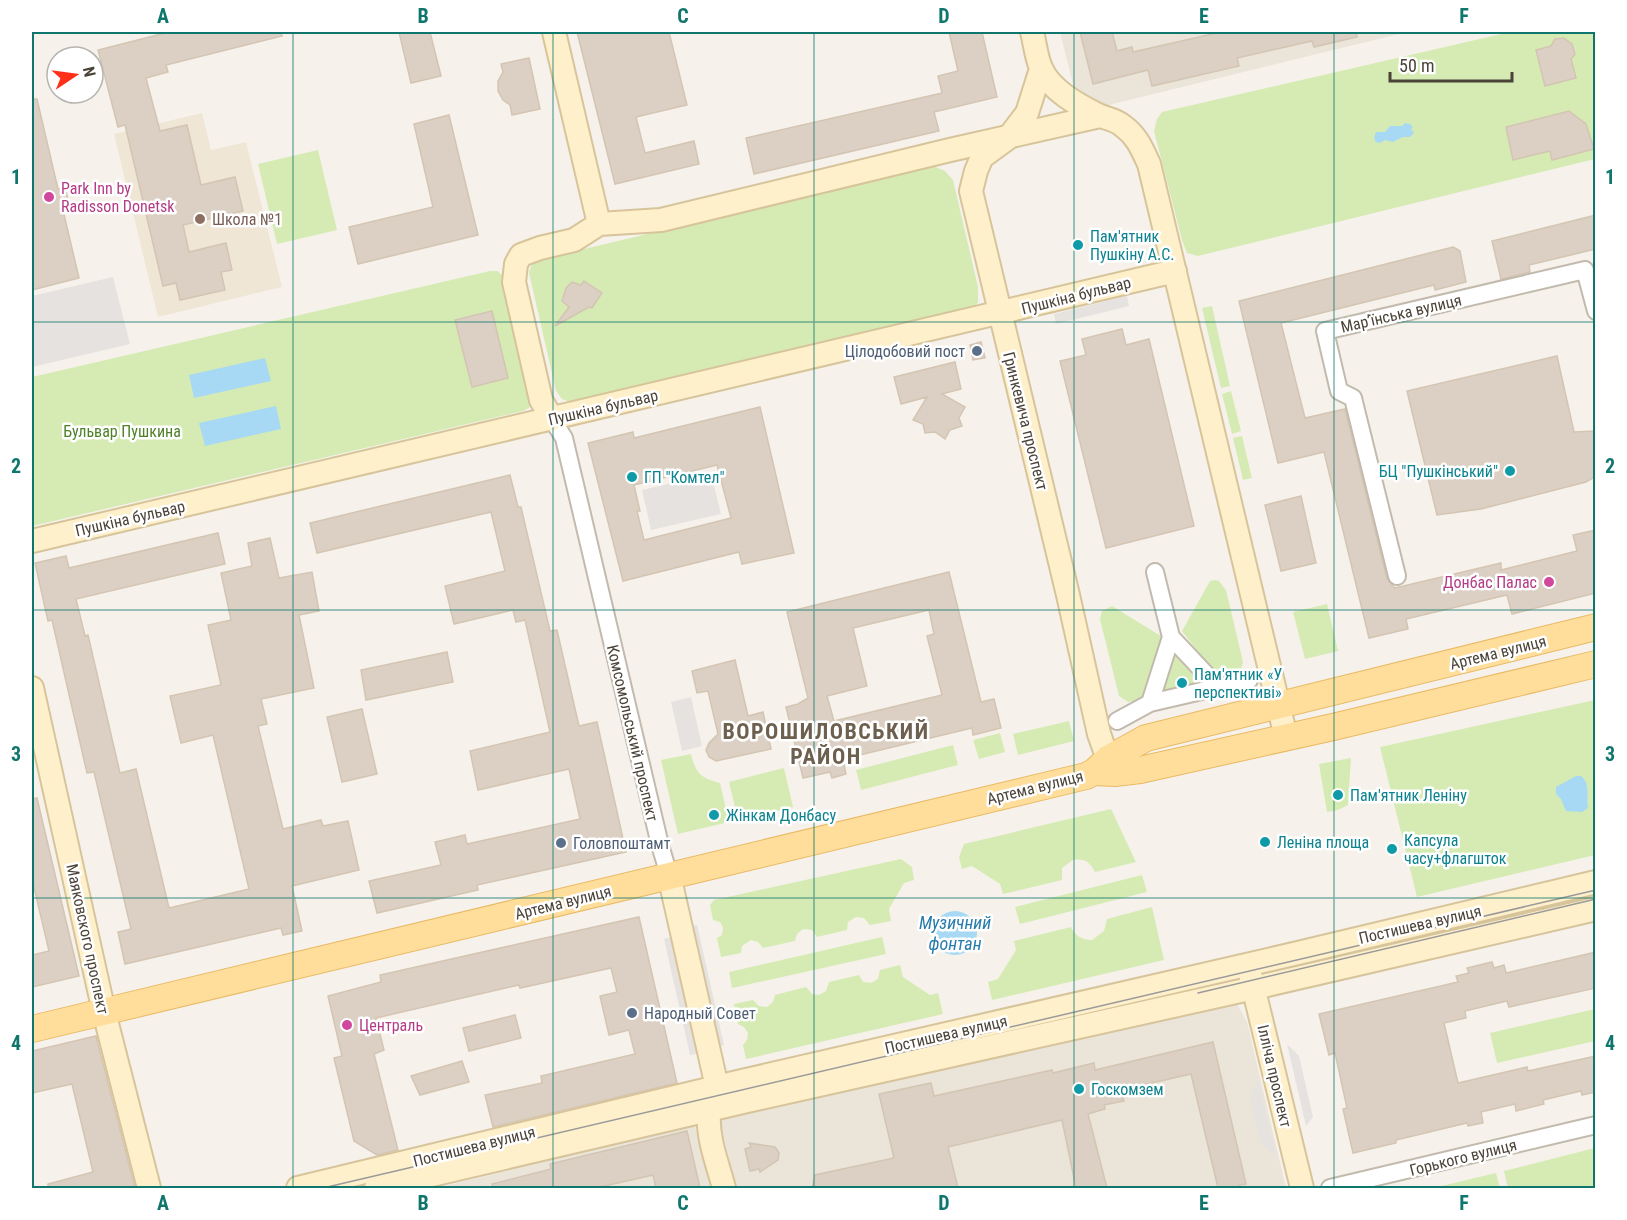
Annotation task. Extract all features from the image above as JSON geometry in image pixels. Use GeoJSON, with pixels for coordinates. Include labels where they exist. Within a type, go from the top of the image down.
{"type":"FeatureCollection","features":[{"type":"Feature","properties":{"kind":"main road","name":"Артема вулиця"},"geometry":{"type":"LineString","coordinates":[[32,1029],[495,919],[1101,766],[1146,738],[1596,627]]}},
{"type":"Feature","properties":{"kind":"main road"},"geometry":{"type":"LineString","coordinates":[[1552,638],[1535,648],[1530,656],[1533,669],[1541,673],[1559,673]]}},
{"type":"Feature","properties":{"kind":"main road","name":"Артема вулиця"},"geometry":{"type":"LineString","coordinates":[[1101,766],[1115,773],[1140,770],[1596,664]]}},
{"type":"Feature","properties":{"kind":"street"},"geometry":{"type":"LineString","coordinates":[[554,32],[598,224],[661,220],[1100,116]]}},
{"type":"Feature","properties":{"kind":"street"},"geometry":{"type":"LineString","coordinates":[[1032,32],[1041,69],[1058,90],[1100,116],[1114,119],[1124,126],[1140,142],[1149,164],[1286,737]]}},
{"type":"Feature","properties":{"kind":"street","name":"Гринкевича проспект"},"geometry":{"type":"LineString","coordinates":[[1041,69],[1027,113],[1008,138],[982,157],[975,171],[970,191],[1068,595],[1099,734],[1101,766]]}},
{"type":"Feature","properties":{"kind":"street","name":"Комсомольський проспект"},"geometry":{"type":"LineString","coordinates":[[598,224],[574,240],[521,255],[516,264],[514,282],[541,400],[564,438],[669,875],[717,1087]]}},
{"type":"Feature","properties":{"kind":"street","name":"Мар’їнська вулиця"},"geometry":{"type":"LineString","coordinates":[[1397,576],[1353,398],[1339,391],[1325,331],[1585,270],[1596,311]]}},
{"type":"Feature","properties":{"kind":"street","name":"Пушкіна бульвар"},"geometry":{"type":"LineString","coordinates":[[32,541],[1175,271]]}},
{"type":"Feature","properties":{"kind":"street"},"geometry":{"type":"LineString","coordinates":[[1155,572],[1171,638],[1218,687]]}},
{"type":"Feature","properties":{"kind":"street"},"geometry":{"type":"LineString","coordinates":[[1150,703],[1171,638]]}},
{"type":"Feature","properties":{"kind":"street"},"geometry":{"type":"LineString","coordinates":[[1117,721],[1150,703],[1249,680]]}},
{"type":"Feature","properties":{"kind":"street","name":"Маяковского проспект"},"geometry":{"type":"LineString","coordinates":[[32,688],[104,1012],[149,1188]]}},
{"type":"Feature","properties":{"kind":"street","name":"Постишева вулиця"},"geometry":{"type":"LineString","coordinates":[[298,1188],[717,1087],[1596,882]]}},
{"type":"Feature","properties":{"kind":"street","name":"Постишева вулиця"},"geometry":{"type":"LineString","coordinates":[[376,1188],[708,1110],[1596,909]]}},
{"type":"Feature","properties":{"kind":"street","name":"Ілліча проспект"},"geometry":{"type":"LineString","coordinates":[[1248,964],[1302,1188]]}},
{"type":"Feature","properties":{"kind":"street"},"geometry":{"type":"LineString","coordinates":[[717,1087],[717,1095],[708,1110],[709,1130],[724,1188]]}},
{"type":"Feature","properties":{"kind":"street","name":"Горького вулиця"},"geometry":{"type":"LineString","coordinates":[[1330,1188],[1596,1125]]}},
{"type":"Feature","properties":{"kind":"shaded area"},"geometry":{"type":"Polygon","coordinates":[[[1060,32],[1407,32],[1080,112],[1060,32]]]}},
{"type":"Feature","properties":{"kind":"shaded area","name":"Школа №1"},"geometry":{"type":"Polygon","coordinates":[[[202,113],[211,150],[246,142],[282,287],[158,317],[114,134],[202,113]]]}},
{"type":"Feature","properties":{"kind":"shaded area"},"geometry":{"type":"Polygon","coordinates":[[[113,277],[130,344],[32,367],[32,296],[113,277]]]}},
{"type":"Feature","properties":{"kind":"shaded area"},"geometry":{"type":"Polygon","coordinates":[[[1127,296],[1129,306],[1056,324],[1054,314],[1127,296]]]}},
{"type":"Feature","properties":{"kind":"shaded area"},"geometry":{"type":"Polygon","coordinates":[[[711,474],[721,514],[651,530],[642,490],[711,474]]]}},
{"type":"Feature","properties":{"kind":"shaded area"},"geometry":{"type":"Polygon","coordinates":[[[691,697],[702,746],[682,751],[671,702],[691,697]]]}},
{"type":"Feature","properties":{"kind":"shaded area"},"geometry":{"type":"Polygon","coordinates":[[[697,925],[724,1045],[716,1047],[689,927],[697,925]]]}},
{"type":"Feature","properties":{"kind":"shaded area"},"geometry":{"type":"Polygon","coordinates":[[[675,936],[701,1053],[690,1055],[664,939],[675,936]]]}},
{"type":"Feature","properties":{"kind":"shaded area"},"geometry":{"type":"Polygon","coordinates":[[[1223,1000],[1237,1004],[1247,1022],[1286,1188],[736,1188],[719,1118],[1223,1000]]]}},
{"type":"Feature","properties":{"kind":"shaded area"},"geometry":{"type":"Polygon","coordinates":[[[1287,1044],[1299,1056],[1313,1117],[1306,1126],[1287,1044]]]}},
{"type":"Feature","properties":{"kind":"shaded area"},"geometry":{"type":"Polygon","coordinates":[[[1258,1080],[1276,1155],[1262,1146],[1250,1099],[1258,1080]]]}},
{"type":"Feature","properties":{"kind":"shaded area"},"geometry":{"type":"Polygon","coordinates":[[[695,1126],[710,1188],[436,1188],[695,1126]]]}},
{"type":"Feature","properties":{"kind":"green space"},"geometry":{"type":"Polygon","coordinates":[[[1510,32],[1591,32],[1594,36],[1595,159],[1198,256],[1187,253],[1154,131],[1157,119],[1162,112],[1510,32]]]}},
{"type":"Feature","properties":{"kind":"green space"},"geometry":{"type":"Polygon","coordinates":[[[318,150],[337,230],[277,244],[258,164],[318,150]]]}},
{"type":"Feature","properties":{"kind":"green space"},"geometry":{"type":"Polygon","coordinates":[[[933,166],[945,171],[953,180],[978,287],[978,303],[967,311],[575,404],[562,399],[556,391],[529,273],[531,266],[538,260],[933,166]]]}},
{"type":"Feature","properties":{"kind":"green space","name":"Бульвар Пушкина"},"geometry":{"type":"Polygon","coordinates":[[[498,271],[503,277],[530,391],[530,407],[523,411],[32,526],[32,377],[498,271]]]}},
{"type":"Feature","properties":{"kind":"green space"},"geometry":{"type":"Polygon","coordinates":[[[1212,306],[1230,386],[1221,388],[1202,308],[1212,306]]]}},
{"type":"Feature","properties":{"kind":"green space"},"geometry":{"type":"Polygon","coordinates":[[[1231,391],[1241,431],[1232,434],[1222,394],[1231,391]]]}},
{"type":"Feature","properties":{"kind":"green space"},"geometry":{"type":"Polygon","coordinates":[[[1242,436],[1252,478],[1243,480],[1233,438],[1242,436]]]}},
{"type":"Feature","properties":{"kind":"green space"},"geometry":{"type":"Polygon","coordinates":[[[1210,581],[1219,581],[1226,590],[1243,662],[1240,674],[1219,680],[1182,631],[1210,581]]]}},
{"type":"Feature","properties":{"kind":"green space"},"geometry":{"type":"Polygon","coordinates":[[[1327,604],[1338,651],[1305,659],[1293,612],[1327,604]]]}},
{"type":"Feature","properties":{"kind":"green space"},"geometry":{"type":"Polygon","coordinates":[[[1112,606],[1164,638],[1150,697],[1128,702],[1119,696],[1100,619],[1102,611],[1112,606]]]}},
{"type":"Feature","properties":{"kind":"green space"},"geometry":{"type":"Polygon","coordinates":[[[1181,651],[1205,684],[1160,695],[1168,654],[1181,651]]]}},
{"type":"Feature","properties":{"kind":"green space"},"geometry":{"type":"Polygon","coordinates":[[[1595,700],[1595,855],[1417,897],[1380,747],[1595,700]]]}},
{"type":"Feature","properties":{"kind":"green space"},"geometry":{"type":"Polygon","coordinates":[[[1069,721],[1074,741],[1018,755],[1013,734],[1069,721]]]}},
{"type":"Feature","properties":{"kind":"green space"},"geometry":{"type":"Polygon","coordinates":[[[1000,733],[1005,752],[979,759],[973,740],[1000,733]]]}},
{"type":"Feature","properties":{"kind":"green space"},"geometry":{"type":"Polygon","coordinates":[[[953,745],[958,765],[861,790],[856,770],[953,745]]]}},
{"type":"Feature","properties":{"kind":"green space"},"geometry":{"type":"Polygon","coordinates":[[[691,754],[700,774],[720,783],[729,822],[678,834],[661,760],[691,754]]]}},
{"type":"Feature","properties":{"kind":"green space"},"geometry":{"type":"Polygon","coordinates":[[[1351,758],[1348,805],[1327,812],[1319,764],[1351,758]]]}},
{"type":"Feature","properties":{"kind":"green space"},"geometry":{"type":"Polygon","coordinates":[[[784,768],[793,807],[738,820],[729,782],[784,768]]]}},
{"type":"Feature","properties":{"kind":"green space"},"geometry":{"type":"Polygon","coordinates":[[[1111,809],[1136,862],[1095,872],[1086,862],[1073,860],[1062,868],[1062,880],[1003,894],[1000,884],[972,866],[962,869],[959,857],[964,844],[1111,809]]]}},
{"type":"Feature","properties":{"kind":"green space"},"geometry":{"type":"Polygon","coordinates":[[[901,859],[912,867],[914,880],[904,883],[889,909],[891,921],[870,925],[864,918],[856,917],[848,922],[847,930],[817,937],[812,930],[803,929],[797,934],[795,941],[763,948],[758,942],[751,940],[742,946],[741,953],[721,957],[717,938],[722,935],[723,928],[720,922],[713,920],[710,905],[714,900],[901,859]]]}},
{"type":"Feature","properties":{"kind":"green space"},"geometry":{"type":"Polygon","coordinates":[[[1142,875],[1147,892],[1020,924],[1015,907],[1142,875]]]}},
{"type":"Feature","properties":{"kind":"green space"},"geometry":{"type":"Polygon","coordinates":[[[1152,907],[1164,960],[992,1000],[988,982],[998,979],[1016,950],[1014,941],[1071,927],[1079,937],[1092,940],[1104,931],[1107,919],[1152,907]]]}},
{"type":"Feature","properties":{"kind":"green space"},"geometry":{"type":"Polygon","coordinates":[[[882,937],[886,954],[732,988],[729,972],[882,937]]]}},
{"type":"Feature","properties":{"kind":"green space"},"geometry":{"type":"Polygon","coordinates":[[[900,965],[903,977],[930,995],[938,993],[943,1014],[746,1059],[743,1045],[748,1033],[738,1024],[734,1004],[753,1000],[759,1006],[767,1007],[773,1002],[775,995],[806,987],[812,994],[819,995],[826,991],[829,982],[859,975],[863,982],[871,983],[878,979],[880,970],[900,965]]]}},
{"type":"Feature","properties":{"kind":"green space"},"geometry":{"type":"Polygon","coordinates":[[[1595,1009],[1595,1041],[1497,1063],[1490,1033],[1595,1009]]]}},
{"type":"Feature","properties":{"kind":"green space"},"geometry":{"type":"Polygon","coordinates":[[[1595,1148],[1595,1188],[1508,1188],[1504,1171],[1595,1148]]]}},
{"type":"Feature","properties":{"kind":"green space"},"geometry":{"type":"Polygon","coordinates":[[[1496,1173],[1500,1188],[1433,1188],[1496,1173]]]}},
{"type":"Feature","properties":{"kind":"water"},"geometry":{"type":"Polygon","coordinates":[[[1405,123],[1413,127],[1411,129],[1414,133],[1410,137],[1403,137],[1393,142],[1385,140],[1380,143],[1376,142],[1374,138],[1376,132],[1385,132],[1390,126],[1402,126],[1405,123]]]}},
{"type":"Feature","properties":{"kind":"water"},"geometry":{"type":"Polygon","coordinates":[[[265,358],[271,381],[194,398],[189,375],[265,358]]]}},
{"type":"Feature","properties":{"kind":"water"},"geometry":{"type":"Polygon","coordinates":[[[276,406],[281,429],[205,446],[199,423],[276,406]]]}},
{"type":"Feature","properties":{"kind":"water"},"geometry":{"type":"Polygon","coordinates":[[[1576,776],[1584,779],[1587,787],[1588,808],[1582,812],[1566,811],[1556,794],[1556,787],[1576,776]]]}},
{"type":"Feature","properties":{"kind":"water","name":"Музичний фонтан"},"geometry":{"type":"Polygon","coordinates":[[[955,911],[964,912],[971,917],[976,924],[976,942],[971,949],[964,954],[955,955],[946,954],[939,949],[934,942],[933,933],[934,924],[939,917],[946,912],[955,911]]]}},
{"type":"Feature","properties":{"kind":"building"},"geometry":{"type":"Polygon","coordinates":[[[169,32],[281,32],[282,36],[166,65],[168,72],[146,78],[160,131],[187,125],[201,185],[235,177],[243,211],[183,225],[189,252],[226,243],[232,270],[221,272],[225,290],[180,300],[176,283],[163,286],[125,125],[118,127],[105,77],[105,48],[169,32]]]}},
{"type":"Feature","properties":{"kind":"building"},"geometry":{"type":"Polygon","coordinates":[[[399,32],[430,32],[441,76],[411,83],[399,32]]]}},
{"type":"Feature","properties":{"kind":"building"},"geometry":{"type":"Polygon","coordinates":[[[577,32],[669,32],[687,105],[636,117],[645,153],[694,141],[699,164],[615,184],[577,32]]]}},
{"type":"Feature","properties":{"kind":"building"},"geometry":{"type":"Polygon","coordinates":[[[949,32],[982,32],[997,97],[934,112],[939,131],[754,174],[746,138],[942,93],[938,76],[958,71],[949,32]]]}},
{"type":"Feature","properties":{"kind":"building"},"geometry":{"type":"Polygon","coordinates":[[[1080,32],[1112,32],[1117,51],[1132,47],[1133,52],[1221,32],[1356,32],[1357,37],[1314,47],[1312,41],[1237,58],[1239,66],[1152,86],[1148,70],[1093,84],[1080,32]]]}},
{"type":"Feature","properties":{"kind":"building"},"geometry":{"type":"Polygon","coordinates":[[[1564,38],[1572,44],[1575,54],[1571,59],[1576,78],[1545,86],[1536,50],[1551,46],[1555,39],[1564,38]]]}},
{"type":"Feature","properties":{"kind":"building"},"geometry":{"type":"Polygon","coordinates":[[[529,58],[540,109],[512,115],[510,105],[503,100],[498,91],[498,81],[503,72],[501,64],[529,58]]]}},
{"type":"Feature","properties":{"kind":"building","name":"Park Inn by Radisson Donetsk"},"geometry":{"type":"Polygon","coordinates":[[[32,99],[37,99],[58,189],[65,187],[69,204],[62,206],[79,278],[32,290],[32,99]]]}},
{"type":"Feature","properties":{"kind":"building"},"geometry":{"type":"Polygon","coordinates":[[[1569,111],[1586,124],[1594,149],[1552,160],[1550,151],[1513,160],[1506,127],[1569,111]]]}},
{"type":"Feature","properties":{"kind":"building"},"geometry":{"type":"Polygon","coordinates":[[[449,115],[478,235],[358,264],[349,227],[433,207],[414,124],[449,115]]]}},
{"type":"Feature","properties":{"kind":"building"},"geometry":{"type":"Polygon","coordinates":[[[1596,215],[1596,249],[1529,265],[1530,272],[1501,279],[1492,241],[1596,215]]]}},
{"type":"Feature","properties":{"kind":"building"},"geometry":{"type":"Polygon","coordinates":[[[1453,247],[1460,251],[1466,282],[1435,290],[1434,285],[1281,323],[1305,418],[1345,409],[1387,579],[1395,588],[1501,563],[1501,570],[1577,551],[1573,535],[1596,530],[1596,593],[1512,614],[1507,595],[1406,619],[1408,629],[1369,638],[1324,452],[1278,463],[1239,301],[1453,247]]]}},
{"type":"Feature","properties":{"kind":"building"},"geometry":{"type":"Polygon","coordinates":[[[584,281],[602,293],[592,308],[589,307],[555,326],[569,307],[562,301],[566,288],[572,282],[581,285],[584,281]]]}},
{"type":"Feature","properties":{"kind":"building"},"geometry":{"type":"Polygon","coordinates":[[[492,311],[508,378],[472,387],[455,320],[492,311]]]}},
{"type":"Feature","properties":{"kind":"building"},"geometry":{"type":"Polygon","coordinates":[[[1122,329],[1126,345],[1149,339],[1194,526],[1106,548],[1060,361],[1086,355],[1082,339],[1122,329]]]}},
{"type":"Feature","properties":{"kind":"building","name":"Цілодобовий пост"},"geometry":{"type":"Polygon","coordinates":[[[981,342],[985,358],[973,360],[970,345],[981,342]]]}},
{"type":"Feature","properties":{"kind":"building"},"geometry":{"type":"Polygon","coordinates":[[[1557,356],[1574,432],[1596,431],[1596,476],[1586,482],[1481,509],[1437,515],[1407,391],[1557,356]]]}},
{"type":"Feature","properties":{"kind":"building"},"geometry":{"type":"Polygon","coordinates":[[[955,362],[961,389],[942,394],[965,407],[959,418],[962,426],[950,430],[945,439],[935,432],[925,433],[923,424],[913,420],[927,397],[901,404],[894,377],[955,362]]]}},
{"type":"Feature","properties":{"kind":"building","name":"ГП \"Комтел\""},"geometry":{"type":"Polygon","coordinates":[[[760,407],[794,553],[742,564],[739,552],[623,581],[588,443],[633,432],[634,438],[760,407]],[[717,465],[634,485],[644,540],[731,518],[717,465]]]}},
{"type":"Feature","properties":{"kind":"building"},"geometry":{"type":"Polygon","coordinates":[[[510,475],[518,507],[521,507],[550,631],[557,630],[579,726],[597,722],[626,852],[477,885],[478,890],[377,913],[369,881],[441,865],[435,842],[465,835],[467,844],[580,819],[569,769],[478,790],[470,751],[550,732],[525,620],[516,622],[513,610],[454,624],[445,586],[505,571],[491,512],[317,553],[310,523],[510,475]]]}},
{"type":"Feature","properties":{"kind":"building"},"geometry":{"type":"Polygon","coordinates":[[[1301,496],[1316,563],[1281,571],[1265,505],[1301,496]]]}},
{"type":"Feature","properties":{"kind":"building"},"geometry":{"type":"Polygon","coordinates":[[[218,533],[225,564],[76,599],[85,636],[88,635],[120,773],[136,769],[169,908],[249,889],[213,735],[181,743],[170,696],[221,685],[208,625],[231,620],[221,573],[252,566],[248,543],[270,538],[279,578],[312,572],[319,611],[299,615],[314,688],[261,699],[267,724],[258,726],[283,829],[321,820],[323,826],[348,821],[359,870],[292,886],[302,931],[283,935],[281,928],[125,964],[118,932],[131,929],[94,772],[87,773],[52,620],[48,621],[35,563],[66,556],[69,568],[218,533]]]}},
{"type":"Feature","properties":{"kind":"building"},"geometry":{"type":"Polygon","coordinates":[[[949,572],[981,702],[994,699],[1001,728],[973,735],[972,728],[843,759],[846,774],[832,778],[830,772],[803,778],[786,707],[808,698],[787,612],[949,572]],[[929,610],[853,628],[867,686],[827,696],[834,721],[942,695],[927,636],[934,634],[929,610]]]}},
{"type":"Feature","properties":{"kind":"building"},"geometry":{"type":"Polygon","coordinates":[[[447,652],[453,682],[366,700],[361,670],[447,652]]]}},
{"type":"Feature","properties":{"kind":"building"},"geometry":{"type":"Polygon","coordinates":[[[735,660],[748,716],[763,712],[771,749],[716,761],[709,757],[706,750],[718,734],[708,691],[697,693],[692,671],[735,660]]]}},
{"type":"Feature","properties":{"kind":"building"},"geometry":{"type":"Polygon","coordinates":[[[362,709],[377,774],[342,782],[327,717],[362,709]]]}},
{"type":"Feature","properties":{"kind":"building"},"geometry":{"type":"Polygon","coordinates":[[[37,798],[79,976],[32,987],[32,955],[49,951],[32,879],[32,799],[37,798]]]}},
{"type":"Feature","properties":{"kind":"building"},"geometry":{"type":"Polygon","coordinates":[[[639,917],[677,1083],[493,1127],[485,1095],[542,1083],[541,1076],[635,1054],[629,1030],[609,1035],[600,996],[617,992],[611,968],[520,988],[519,985],[376,1018],[384,1050],[374,1054],[398,1150],[377,1155],[354,1141],[334,1058],[342,1056],[328,996],[381,982],[380,975],[639,917]]]}},
{"type":"Feature","properties":{"kind":"building"},"geometry":{"type":"Polygon","coordinates":[[[1596,952],[1596,988],[1509,1007],[1507,1001],[1465,1011],[1466,1018],[1444,1023],[1458,1083],[1527,1067],[1528,1071],[1596,1056],[1596,1092],[1582,1095],[1581,1091],[1543,1100],[1544,1104],[1516,1111],[1515,1104],[1481,1112],[1483,1123],[1468,1126],[1467,1123],[1353,1153],[1343,1109],[1347,1108],[1335,1053],[1329,1055],[1319,1014],[1458,982],[1456,976],[1469,973],[1467,968],[1492,962],[1494,968],[1504,965],[1506,973],[1596,952]]]}},
{"type":"Feature","properties":{"kind":"building"},"geometry":{"type":"Polygon","coordinates":[[[515,1015],[521,1038],[469,1051],[463,1028],[515,1015]]]}},
{"type":"Feature","properties":{"kind":"building"},"geometry":{"type":"Polygon","coordinates":[[[96,1036],[135,1188],[48,1188],[48,1184],[93,1172],[72,1084],[32,1093],[32,1051],[96,1036]]]}},
{"type":"Feature","properties":{"kind":"building"},"geometry":{"type":"Polygon","coordinates":[[[1213,1042],[1246,1184],[1239,1185],[1240,1188],[1218,1188],[1191,1074],[1121,1090],[1124,1101],[1104,1105],[1105,1109],[1088,1114],[1107,1188],[1076,1188],[1062,1120],[948,1147],[958,1188],[812,1188],[815,1175],[894,1158],[879,1094],[931,1083],[934,1096],[1094,1063],[1095,1070],[1213,1042]]]}},
{"type":"Feature","properties":{"kind":"building"},"geometry":{"type":"Polygon","coordinates":[[[462,1061],[469,1082],[420,1095],[411,1076],[462,1061]]]}},
{"type":"Feature","properties":{"kind":"building"},"geometry":{"type":"Polygon","coordinates":[[[687,1131],[700,1188],[656,1188],[653,1175],[596,1188],[493,1188],[492,1184],[551,1169],[550,1164],[687,1131]]]}},
{"type":"Feature","properties":{"kind":"building"},"geometry":{"type":"Polygon","coordinates":[[[749,1143],[775,1147],[779,1153],[778,1160],[760,1172],[759,1169],[750,1171],[745,1149],[751,1147],[749,1143]]]}},
{"type":"Feature","properties":{"kind":"tram line"},"geometry":{"type":"LineString","coordinates":[[323,1188],[1596,890]]}},
{"type":"Feature","properties":{"kind":"tram line"},"geometry":{"type":"LineString","coordinates":[[1198,993],[1596,899]]}},
{"type":"Feature","properties":{"kind":"place","name":"Park Inn by Radisson Donetsk"},"geometry":{"type":"Point","coordinates":[49,197]}},
{"type":"Feature","properties":{"kind":"place","name":"Школа №1"},"geometry":{"type":"Point","coordinates":[200,219]}},
{"type":"Feature","properties":{"kind":"place","name":"Пам'ятник Пушкіну А.С."},"geometry":{"type":"Point","coordinates":[1078,245]}},
{"type":"Feature","properties":{"kind":"place","name":"Цілодобовий пост"},"geometry":{"type":"Point","coordinates":[977,351]}},
{"type":"Feature","properties":{"kind":"place","name":"БЦ \"Пушкінський\""},"geometry":{"type":"Point","coordinates":[1510,471]}},
{"type":"Feature","properties":{"kind":"place","name":"ГП \"Комтел\""},"geometry":{"type":"Point","coordinates":[632,477]}},
{"type":"Feature","properties":{"kind":"place","name":"Донбас Палас"},"geometry":{"type":"Point","coordinates":[1549,582]}},
{"type":"Feature","properties":{"kind":"place","name":"Пам'ятник «У перспективі»"},"geometry":{"type":"Point","coordinates":[1182,683]}},
{"type":"Feature","properties":{"kind":"place","name":"Пам'ятник Леніну"},"geometry":{"type":"Point","coordinates":[1338,795]}},
{"type":"Feature","properties":{"kind":"place","name":"Жінкам Донбасу"},"geometry":{"type":"Point","coordinates":[714,815]}},
{"type":"Feature","properties":{"kind":"place","name":"Леніна площа"},"geometry":{"type":"Point","coordinates":[1265,842]}},
{"type":"Feature","properties":{"kind":"place","name":"Головпоштамт"},"geometry":{"type":"Point","coordinates":[561,843]}},
{"type":"Feature","properties":{"kind":"place","name":"Капсула часу+флагшток"},"geometry":{"type":"Point","coordinates":[1392,849]}},
{"type":"Feature","properties":{"kind":"place","name":"Народный Совет"},"geometry":{"type":"Point","coordinates":[632,1013]}},
{"type":"Feature","properties":{"kind":"place","name":"Централь"},"geometry":{"type":"Point","coordinates":[347,1025]}},
{"type":"Feature","properties":{"kind":"place","name":"Госкомзем"},"geometry":{"type":"Point","coordinates":[1079,1089]}},
{"type":"Feature","properties":{"kind":"district","name":"ВОРОШИЛОВСЬКИЙ РАЙОН"},"geometry":{"type":"Point","coordinates":[826,744]}}]}
